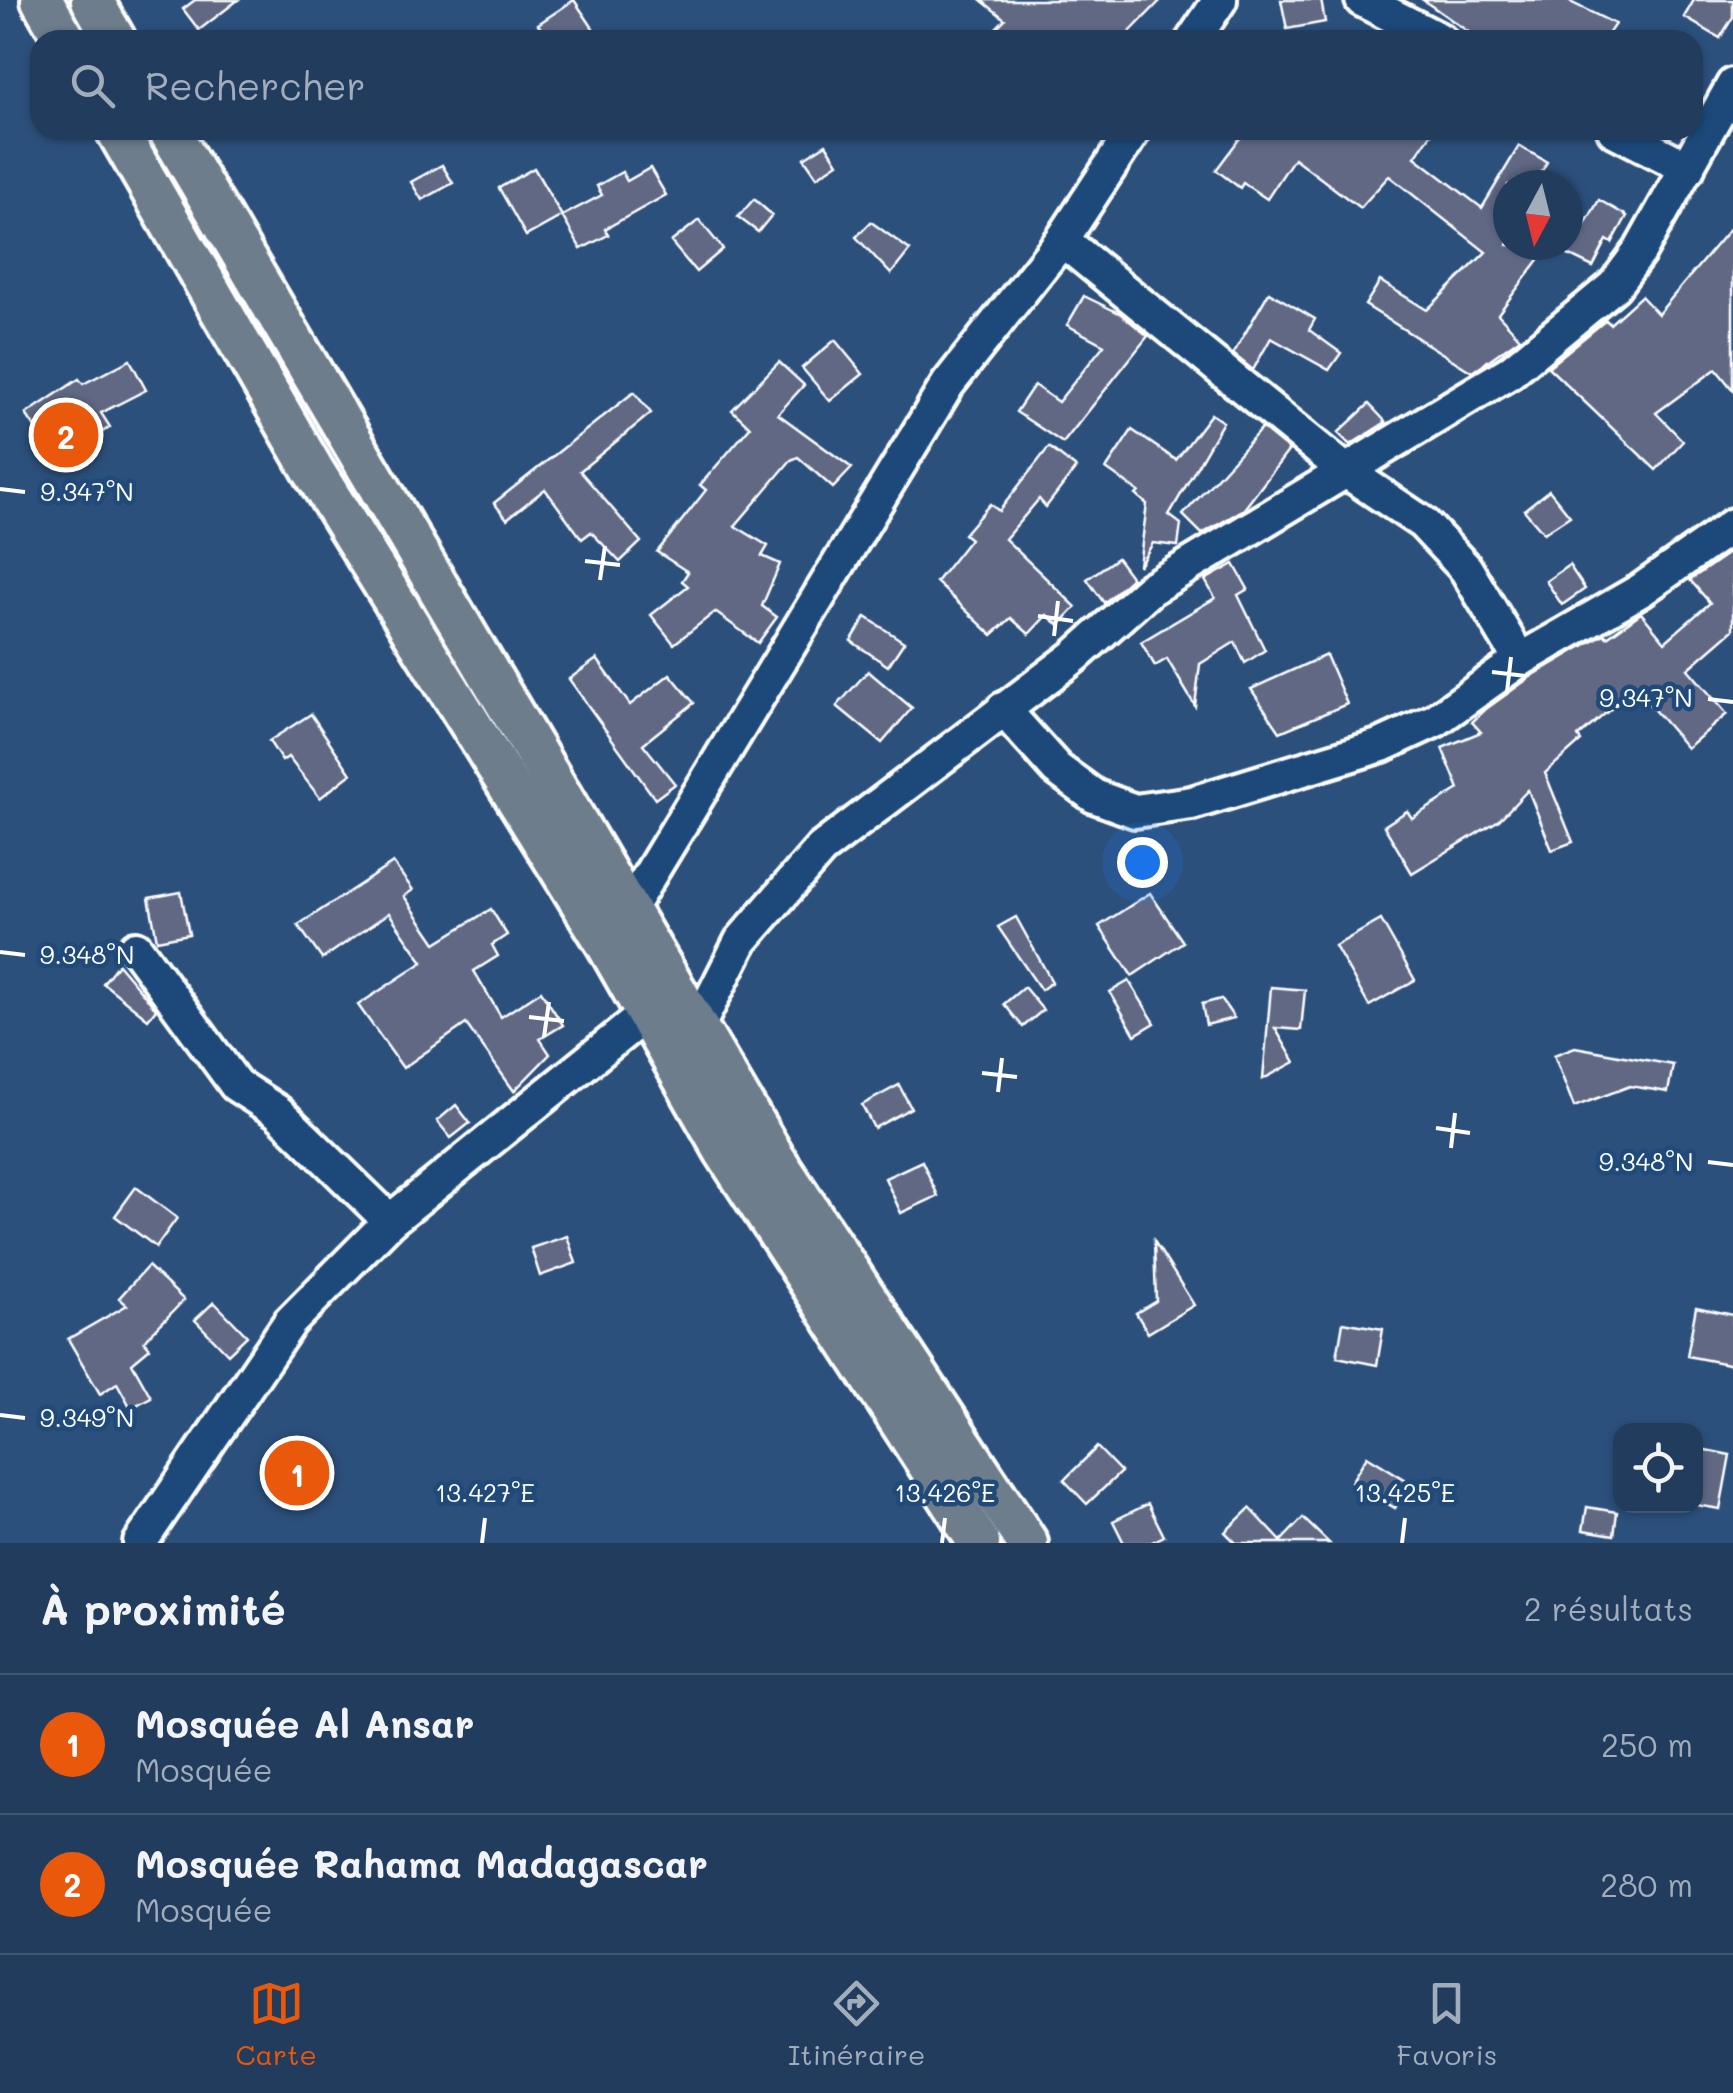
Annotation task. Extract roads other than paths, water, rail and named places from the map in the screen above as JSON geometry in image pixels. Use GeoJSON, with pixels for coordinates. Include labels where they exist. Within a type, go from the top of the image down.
{"type":"FeatureCollection","features":[{"type":"Feature","properties":{"kind":"main road"},"geometry":{"type":"LineString","coordinates":[[42,0],[59,30]]}},
{"type":"Feature","properties":{"kind":"main road"},"geometry":{"type":"LineString","coordinates":[[92,0],[110,30]]}},
{"type":"Feature","properties":{"kind":"main road"},"geometry":{"type":"LineString","coordinates":[[123,140],[313,470],[607,944],[725,1152],[979,1543]]}},
{"type":"Feature","properties":{"kind":"main road"},"geometry":{"type":"LineString","coordinates":[[175,140],[784,1174],[1027,1543]]}},
{"type":"Feature","properties":{"kind":"street"},"geometry":{"type":"LineString","coordinates":[[1200,30],[1220,0]]}},
{"type":"Feature","properties":{"kind":"street"},"geometry":{"type":"LineString","coordinates":[[1362,0],[1420,30]]}},
{"type":"Feature","properties":{"kind":"street"},"geometry":{"type":"LineString","coordinates":[[698,1026],[741,941],[821,849],[1074,656],[1150,590],[1510,372],[1614,286],[1688,168],[1733,85]]}},
{"type":"Feature","properties":{"kind":"street"},"geometry":{"type":"LineString","coordinates":[[607,944],[948,384],[1062,240],[1127,140]]}},
{"type":"Feature","properties":{"kind":"street"},"geometry":{"type":"LineString","coordinates":[[1633,140],[1688,168]]}},
{"type":"Feature","properties":{"kind":"street"},"geometry":{"type":"LineString","coordinates":[[1062,240],[1346,472],[1423,523],[1447,546],[1520,660]]}},
{"type":"Feature","properties":{"kind":"street"},"geometry":{"type":"LineString","coordinates":[[1003,710],[1058,769],[1094,796],[1134,811],[1192,804],[1382,745],[1436,720],[1520,660],[1641,590],[1733,525]]}},
{"type":"Feature","properties":{"kind":"street"},"geometry":{"type":"LineString","coordinates":[[136,948],[236,1086],[278,1112],[390,1221]]}},
{"type":"Feature","properties":{"kind":"street"},"geometry":{"type":"LineString","coordinates":[[140,1543],[290,1322],[390,1221],[646,1014]]}},
{"type":"Feature","properties":{"kind":"place","name":"Mosquée Rahama Madagascar"},"geometry":{"type":"Point","coordinates":[66,435]}},
{"type":"Feature","properties":{"kind":"place","name":"Mosquée Al Ansar"},"geometry":{"type":"Point","coordinates":[297,1473]}}]}
